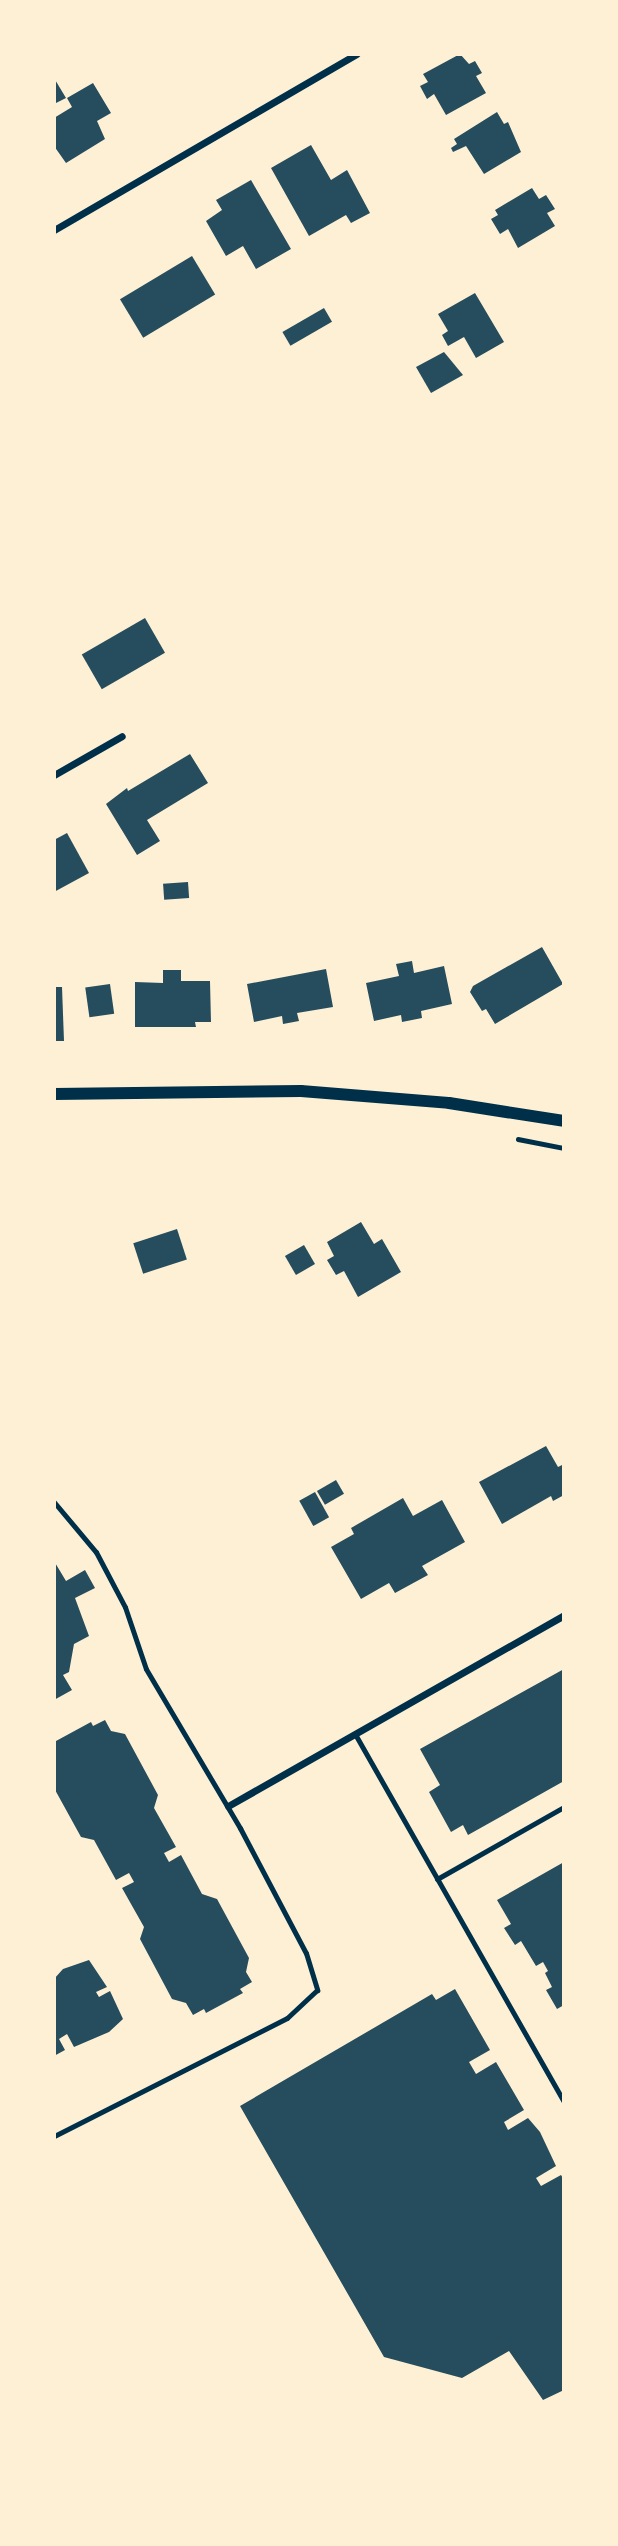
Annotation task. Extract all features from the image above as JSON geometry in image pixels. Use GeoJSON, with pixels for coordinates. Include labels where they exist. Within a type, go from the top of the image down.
{"type":"FeatureCollection","features":[{"type":"Feature","properties":{"kind":"street"},"geometry":{"type":"LineString","coordinates":[[54,230],[357,54]]}},
{"type":"Feature","properties":{"kind":"street"},"geometry":{"type":"LineString","coordinates":[[54,775],[122,736]]}},
{"type":"Feature","properties":{"kind":"street"},"geometry":{"type":"LineString","coordinates":[[54,1094],[301,1091],[449,1103],[564,1121]]}},
{"type":"Feature","properties":{"kind":"street"},"geometry":{"type":"LineString","coordinates":[[228,1806],[564,1615]]}},
{"type":"Feature","properties":{"kind":"lane"},"geometry":{"type":"LineString","coordinates":[[54,1502],[96,1552],[125,1607],[146,1669],[228,1806],[306,1954],[317,1990],[287,2018],[54,2136]]}},
{"type":"Feature","properties":{"kind":"lane"},"geometry":{"type":"LineString","coordinates":[[355,1734],[564,2102]]}},
{"type":"Feature","properties":{"kind":"lane"},"geometry":{"type":"LineString","coordinates":[[437,1879],[564,1807]]}},
{"type":"Feature","properties":{"kind":"path"},"geometry":{"type":"LineString","coordinates":[[506,1137],[564,1148]]}},
{"type":"Feature","properties":{"kind":"building"},"geometry":{"type":"Polygon","coordinates":[[[460,54],[469,64],[475,61],[482,73],[476,76],[486,93],[446,115],[434,94],[427,99],[420,86],[428,82],[423,74],[460,54]]]}},
{"type":"Feature","properties":{"kind":"building"},"geometry":{"type":"Polygon","coordinates":[[[54,78],[66,98],[54,104],[54,78]]]}},
{"type":"Feature","properties":{"kind":"building"},"geometry":{"type":"Polygon","coordinates":[[[93,83],[111,113],[97,121],[105,139],[66,163],[54,146],[54,118],[72,107],[67,98],[93,83]]]}},
{"type":"Feature","properties":{"kind":"building"},"geometry":{"type":"Polygon","coordinates":[[[497,112],[504,124],[508,122],[521,152],[484,174],[466,146],[453,152],[451,148],[457,144],[454,139],[497,112]]]}},
{"type":"Feature","properties":{"kind":"building"},"geometry":{"type":"Polygon","coordinates":[[[311,145],[331,180],[347,170],[370,213],[351,223],[346,215],[309,236],[271,168],[311,145]]]}},
{"type":"Feature","properties":{"kind":"building"},"geometry":{"type":"Polygon","coordinates":[[[251,180],[291,249],[256,269],[243,246],[226,256],[206,221],[222,210],[216,200],[251,180]]]}},
{"type":"Feature","properties":{"kind":"building"},"geometry":{"type":"Polygon","coordinates":[[[532,188],[539,199],[546,195],[555,209],[547,213],[555,226],[518,248],[508,229],[500,234],[491,219],[498,215],[495,210],[532,188]]]}},
{"type":"Feature","properties":{"kind":"building"},"geometry":{"type":"Polygon","coordinates":[[[192,256],[215,295],[143,338],[120,299],[192,256]]]}},
{"type":"Feature","properties":{"kind":"building"},"geometry":{"type":"Polygon","coordinates":[[[475,293],[504,342],[476,358],[464,337],[448,346],[442,335],[448,331],[438,314],[475,293]]]}},
{"type":"Feature","properties":{"kind":"building"},"geometry":{"type":"Polygon","coordinates":[[[324,308],[332,322],[290,346],[282,332],[324,308]]]}},
{"type":"Feature","properties":{"kind":"building"},"geometry":{"type":"Polygon","coordinates":[[[444,352],[463,375],[431,393],[416,367],[444,352]]]}},
{"type":"Feature","properties":{"kind":"building"},"geometry":{"type":"Polygon","coordinates":[[[145,618],[165,653],[102,689],[82,654],[145,618]]]}},
{"type":"Feature","properties":{"kind":"building"},"geometry":{"type":"Polygon","coordinates":[[[190,754],[208,783],[147,820],[160,841],[137,855],[106,804],[127,788],[128,791],[190,754]]]}},
{"type":"Feature","properties":{"kind":"building"},"geometry":{"type":"Polygon","coordinates":[[[67,833],[89,873],[54,892],[54,840],[67,833]]]}},
{"type":"Feature","properties":{"kind":"building"},"geometry":{"type":"Polygon","coordinates":[[[188,882],[189,898],[164,900],[163,884],[188,882]]]}},
{"type":"Feature","properties":{"kind":"building"},"geometry":{"type":"Polygon","coordinates":[[[542,947],[563,984],[495,1024],[486,1009],[482,1011],[470,992],[473,986],[542,947]]]}},
{"type":"Feature","properties":{"kind":"building"},"geometry":{"type":"Polygon","coordinates":[[[412,961],[414,973],[444,966],[452,1004],[421,1011],[422,1018],[402,1022],[401,1015],[374,1021],[366,983],[399,976],[396,964],[412,961]]]}},
{"type":"Feature","properties":{"kind":"building"},"geometry":{"type":"Polygon","coordinates":[[[326,969],[333,1007],[297,1013],[299,1021],[283,1024],[282,1016],[254,1022],[247,984],[326,969]]]}},
{"type":"Feature","properties":{"kind":"building"},"geometry":{"type":"Polygon","coordinates":[[[163,970],[181,970],[181,981],[210,981],[211,1022],[195,1022],[196,1027],[135,1027],[135,982],[163,983],[163,970]]]}},
{"type":"Feature","properties":{"kind":"building"},"geometry":{"type":"Polygon","coordinates":[[[110,984],[114,1014],[89,1017],[85,987],[110,984]]]}},
{"type":"Feature","properties":{"kind":"building"},"geometry":{"type":"Polygon","coordinates":[[[54,987],[62,987],[64,1041],[54,1041],[54,987]]]}},
{"type":"Feature","properties":{"kind":"building"},"geometry":{"type":"Polygon","coordinates":[[[361,1222],[374,1244],[382,1239],[401,1272],[358,1297],[344,1271],[336,1275],[327,1260],[334,1256],[327,1242],[361,1222]]]}},
{"type":"Feature","properties":{"kind":"building"},"geometry":{"type":"Polygon","coordinates":[[[177,1229],[187,1259],[143,1274],[133,1243],[177,1229]]]}},
{"type":"Feature","properties":{"kind":"building"},"geometry":{"type":"Polygon","coordinates":[[[304,1245],[315,1264],[296,1275],[285,1256],[304,1245]]]}},
{"type":"Feature","properties":{"kind":"building"},"geometry":{"type":"Polygon","coordinates":[[[546,1446],[558,1467],[564,1464],[564,1495],[553,1501],[551,1496],[502,1524],[479,1482],[546,1446]]]}},
{"type":"Feature","properties":{"kind":"building"},"geometry":{"type":"Polygon","coordinates":[[[336,1480],[344,1494],[325,1505],[317,1491],[336,1480]]]}},
{"type":"Feature","properties":{"kind":"building"},"geometry":{"type":"Polygon","coordinates":[[[315,1492],[329,1517],[313,1526],[299,1501],[315,1492]]]}},
{"type":"Feature","properties":{"kind":"building"},"geometry":{"type":"Polygon","coordinates":[[[403,1498],[413,1516],[442,1500],[465,1542],[422,1566],[428,1575],[395,1593],[389,1583],[361,1599],[331,1547],[354,1534],[351,1528],[403,1498]]]}},
{"type":"Feature","properties":{"kind":"building"},"geometry":{"type":"Polygon","coordinates":[[[54,1561],[66,1581],[85,1570],[95,1588],[75,1598],[89,1636],[74,1644],[69,1672],[63,1675],[72,1690],[54,1700],[54,1561]]]}},
{"type":"Feature","properties":{"kind":"building"},"geometry":{"type":"Polygon","coordinates":[[[564,1669],[564,1781],[468,1835],[463,1825],[451,1832],[429,1792],[440,1785],[420,1749],[564,1669]]]}},
{"type":"Feature","properties":{"kind":"building"},"geometry":{"type":"Polygon","coordinates":[[[105,1720],[111,1731],[125,1734],[158,1795],[154,1808],[176,1847],[164,1853],[169,1862],[181,1855],[202,1894],[217,1899],[249,1958],[246,1972],[252,1982],[240,1989],[243,1993],[206,2013],[204,2009],[193,2015],[186,2003],[172,1999],[140,1939],[144,1927],[122,1888],[134,1882],[129,1873],[116,1880],[94,1840],[81,1837],[54,1788],[56,1741],[91,1722],[93,1726],[105,1720]]]}},
{"type":"Feature","properties":{"kind":"building"},"geometry":{"type":"Polygon","coordinates":[[[564,1862],[564,2005],[557,2009],[546,1990],[552,1987],[545,1973],[548,1971],[543,1962],[536,1966],[521,1941],[515,1945],[504,1928],[511,1924],[497,1900],[564,1862]]]}},
{"type":"Feature","properties":{"kind":"building"},"geometry":{"type":"Polygon","coordinates":[[[89,1960],[107,1987],[96,1992],[99,1997],[110,1991],[123,2019],[109,2032],[74,2047],[67,2034],[59,2039],[65,2050],[54,2056],[54,1979],[63,1969],[89,1960]]]}},
{"type":"Feature","properties":{"kind":"building"},"geometry":{"type":"Polygon","coordinates":[[[455,1989],[490,2050],[469,2062],[476,2074],[496,2062],[524,2110],[504,2122],[508,2130],[528,2118],[540,2132],[556,2166],[536,2178],[541,2186],[561,2175],[564,2180],[564,2390],[543,2400],[509,2351],[462,2378],[384,2357],[240,2106],[432,1994],[436,2000],[455,1989]]]}}]}
